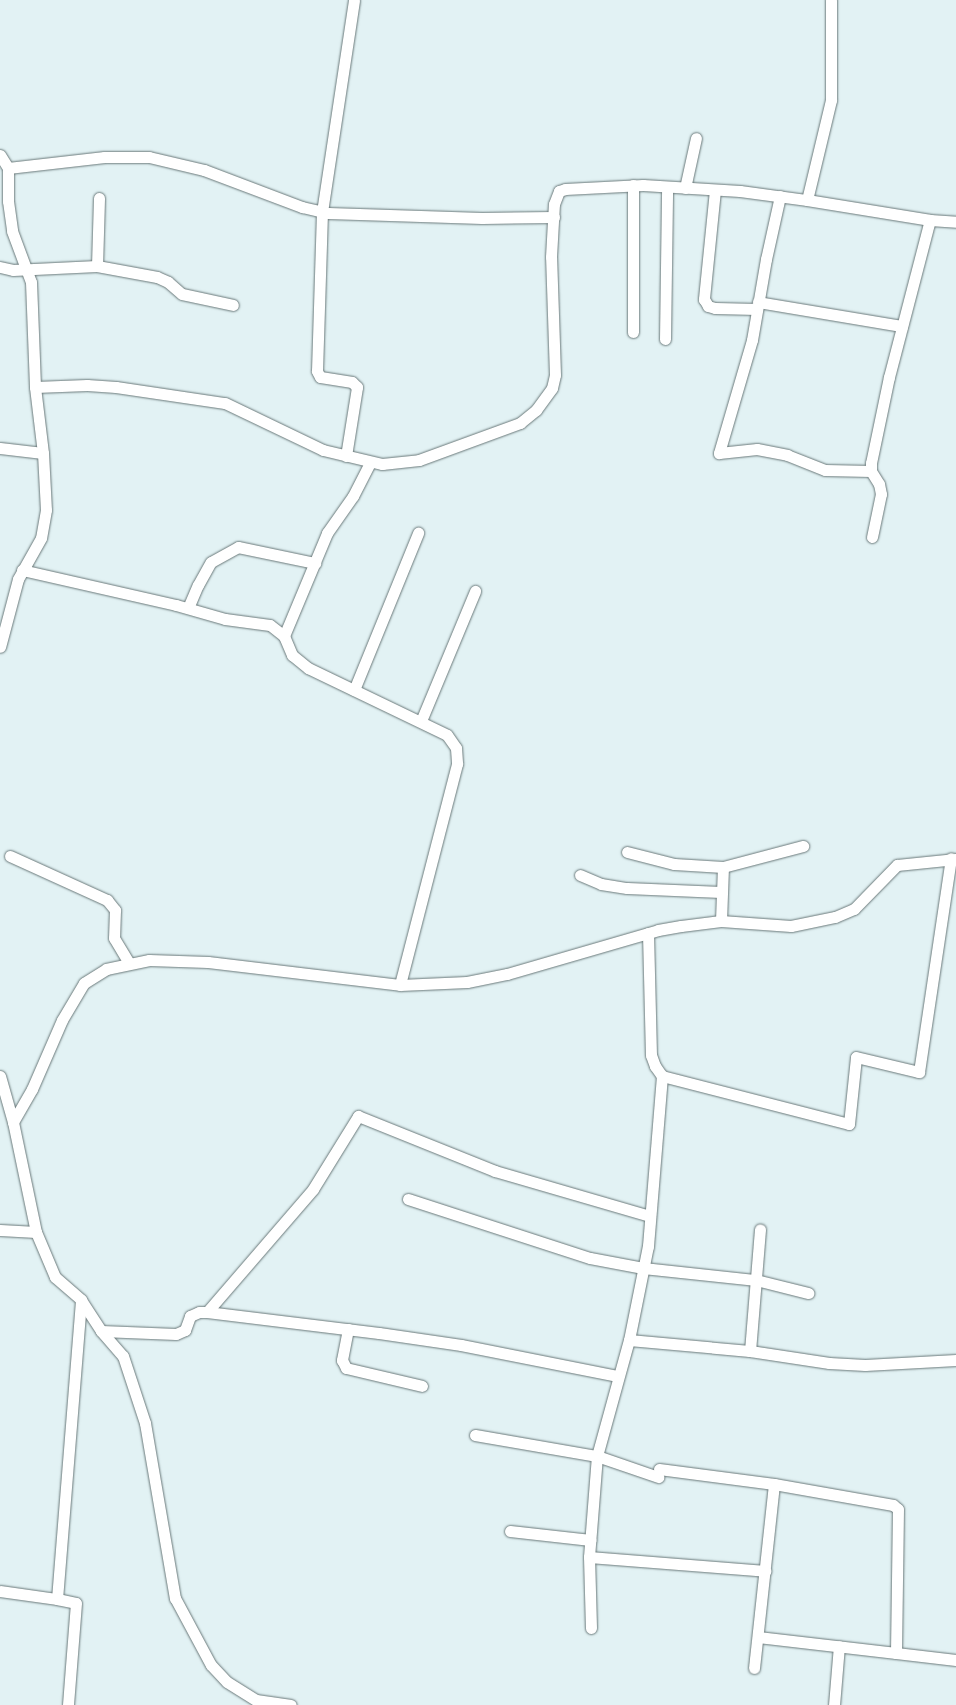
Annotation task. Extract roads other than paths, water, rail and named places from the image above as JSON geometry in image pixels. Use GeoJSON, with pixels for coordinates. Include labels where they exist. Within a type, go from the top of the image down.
{"type":"FeatureCollection","features":[{"type":"Feature","properties":{"kind":"street"},"geometry":{"type":"LineString","coordinates":[[346,456],[357,387],[352,382],[320,377],[318,371],[322,212],[354,0]]}},
{"type":"Feature","properties":{"kind":"street"},"geometry":{"type":"LineString","coordinates":[[807,200],[832,100],[832,0]]}},
{"type":"Feature","properties":{"kind":"street"},"geometry":{"type":"LineString","coordinates":[[685,188],[696,138]]}},
{"type":"Feature","properties":{"kind":"street"},"geometry":{"type":"LineString","coordinates":[[0,155],[8,168],[10,220],[27,269],[32,292],[35,387],[43,453],[46,510],[44,528],[22,570],[3,628],[0,647]]}},
{"type":"Feature","properties":{"kind":"street"},"geometry":{"type":"LineString","coordinates":[[8,168],[104,157],[149,157],[204,170],[302,207],[322,212],[352,215],[482,218],[554,217]]}},
{"type":"Feature","properties":{"kind":"street"},"geometry":{"type":"LineString","coordinates":[[35,387],[116,387],[225,403],[323,450],[382,464],[419,460],[520,423],[536,410],[552,388],[555,375],[551,257],[556,198],[559,192],[565,188],[633,185],[715,190],[780,196],[930,220],[956,222]]}},
{"type":"Feature","properties":{"kind":"street"},"geometry":{"type":"LineString","coordinates":[[633,185],[634,332]]}},
{"type":"Feature","properties":{"kind":"street"},"geometry":{"type":"LineString","coordinates":[[665,339],[667,186]]}},
{"type":"Feature","properties":{"kind":"street"},"geometry":{"type":"LineString","coordinates":[[715,190],[704,299],[708,306],[714,308],[758,306],[902,326]]}},
{"type":"Feature","properties":{"kind":"street"},"geometry":{"type":"LineString","coordinates":[[780,196],[752,340],[719,453],[757,449],[787,455],[825,470],[871,471]]}},
{"type":"Feature","properties":{"kind":"street"},"geometry":{"type":"LineString","coordinates":[[97,266],[100,198]]}},
{"type":"Feature","properties":{"kind":"street"},"geometry":{"type":"LineString","coordinates":[[872,537],[881,494],[879,484],[871,471],[871,463],[887,387],[930,220]]}},
{"type":"Feature","properties":{"kind":"street"},"geometry":{"type":"LineString","coordinates":[[0,267],[7,270],[97,266],[157,277],[168,282],[182,294],[233,305]]}},
{"type":"Feature","properties":{"kind":"street"},"geometry":{"type":"LineString","coordinates":[[0,448],[43,453]]}},
{"type":"Feature","properties":{"kind":"street"},"geometry":{"type":"LineString","coordinates":[[284,636],[327,533],[353,496],[370,462]]}},
{"type":"Feature","properties":{"kind":"street"},"geometry":{"type":"LineString","coordinates":[[354,690],[418,533]]}},
{"type":"Feature","properties":{"kind":"street"},"geometry":{"type":"LineString","coordinates":[[188,608],[211,562],[238,547],[315,563]]}},
{"type":"Feature","properties":{"kind":"street"},"geometry":{"type":"LineString","coordinates":[[22,570],[188,608],[225,619],[261,622],[278,630],[284,636],[289,650],[298,662],[447,735],[452,741],[458,756],[400,985]]}},
{"type":"Feature","properties":{"kind":"street"},"geometry":{"type":"LineString","coordinates":[[421,721],[475,591]]}},
{"type":"Feature","properties":{"kind":"street"},"geometry":{"type":"LineString","coordinates":[[627,852],[674,864],[724,867],[803,846]]}},
{"type":"Feature","properties":{"kind":"street"},"geometry":{"type":"LineString","coordinates":[[10,856],[107,900],[115,910],[114,938],[129,963]]}},
{"type":"Feature","properties":{"kind":"street"},"geometry":{"type":"LineString","coordinates":[[13,1122],[32,1089],[62,1020],[84,983],[106,969],[149,960],[208,962],[400,985],[443,985],[507,974],[648,933],[681,926],[721,921],[791,926],[834,917],[854,909],[897,865],[954,859],[919,1072],[856,1057],[849,1124],[662,1076]]}},
{"type":"Feature","properties":{"kind":"street"},"geometry":{"type":"LineString","coordinates":[[721,921],[721,892],[724,867]]}},
{"type":"Feature","properties":{"kind":"street"},"geometry":{"type":"LineString","coordinates":[[580,875],[601,884],[626,888],[721,892]]}},
{"type":"Feature","properties":{"kind":"street"},"geometry":{"type":"LineString","coordinates":[[591,1628],[589,1557],[597,1456],[629,1340],[643,1268],[650,1216],[662,1076],[655,1066],[651,1055],[648,933]]}},
{"type":"Feature","properties":{"kind":"street"},"geometry":{"type":"LineString","coordinates":[[0,1076],[13,1122],[36,1232],[55,1277],[81,1300],[101,1331],[123,1356],[145,1423],[175,1598],[211,1665],[227,1682],[256,1700],[291,1705]]}},
{"type":"Feature","properties":{"kind":"street"},"geometry":{"type":"LineString","coordinates":[[207,1312],[313,1190],[358,1116],[494,1171],[650,1216]]}},
{"type":"Feature","properties":{"kind":"street"},"geometry":{"type":"LineString","coordinates":[[408,1199],[590,1258],[643,1268],[756,1280],[808,1293]]}},
{"type":"Feature","properties":{"kind":"street"},"geometry":{"type":"LineString","coordinates":[[750,1351],[760,1229]]}},
{"type":"Feature","properties":{"kind":"street"},"geometry":{"type":"LineString","coordinates":[[0,1230],[36,1232]]}},
{"type":"Feature","properties":{"kind":"street"},"geometry":{"type":"LineString","coordinates":[[57,1599],[81,1300]]}},
{"type":"Feature","properties":{"kind":"street"},"geometry":{"type":"LineString","coordinates":[[101,1331],[176,1334],[185,1330],[190,1316],[199,1312],[207,1312],[348,1329],[462,1346],[618,1376]]}},
{"type":"Feature","properties":{"kind":"street"},"geometry":{"type":"LineString","coordinates":[[348,1329],[342,1360],[346,1368],[422,1386]]}},
{"type":"Feature","properties":{"kind":"street"},"geometry":{"type":"LineString","coordinates":[[629,1340],[750,1351],[829,1363],[865,1365],[956,1360]]}},
{"type":"Feature","properties":{"kind":"street"},"geometry":{"type":"LineString","coordinates":[[475,1435],[597,1456],[658,1473],[774,1484],[888,1502],[898,1509],[896,1653]]}},
{"type":"Feature","properties":{"kind":"street"},"geometry":{"type":"LineString","coordinates":[[754,1668],[774,1484]]}},
{"type":"Feature","properties":{"kind":"street"},"geometry":{"type":"LineString","coordinates":[[510,1531],[590,1540]]}},
{"type":"Feature","properties":{"kind":"street"},"geometry":{"type":"LineString","coordinates":[[589,1557],[765,1571]]}},
{"type":"Feature","properties":{"kind":"street"},"geometry":{"type":"LineString","coordinates":[[0,1591],[76,1602],[68,1705]]}},
{"type":"Feature","properties":{"kind":"street"},"geometry":{"type":"LineString","coordinates":[[758,1637],[956,1660]]}},
{"type":"Feature","properties":{"kind":"street"},"geometry":{"type":"LineString","coordinates":[[834,1705],[839,1646]]}}]}
